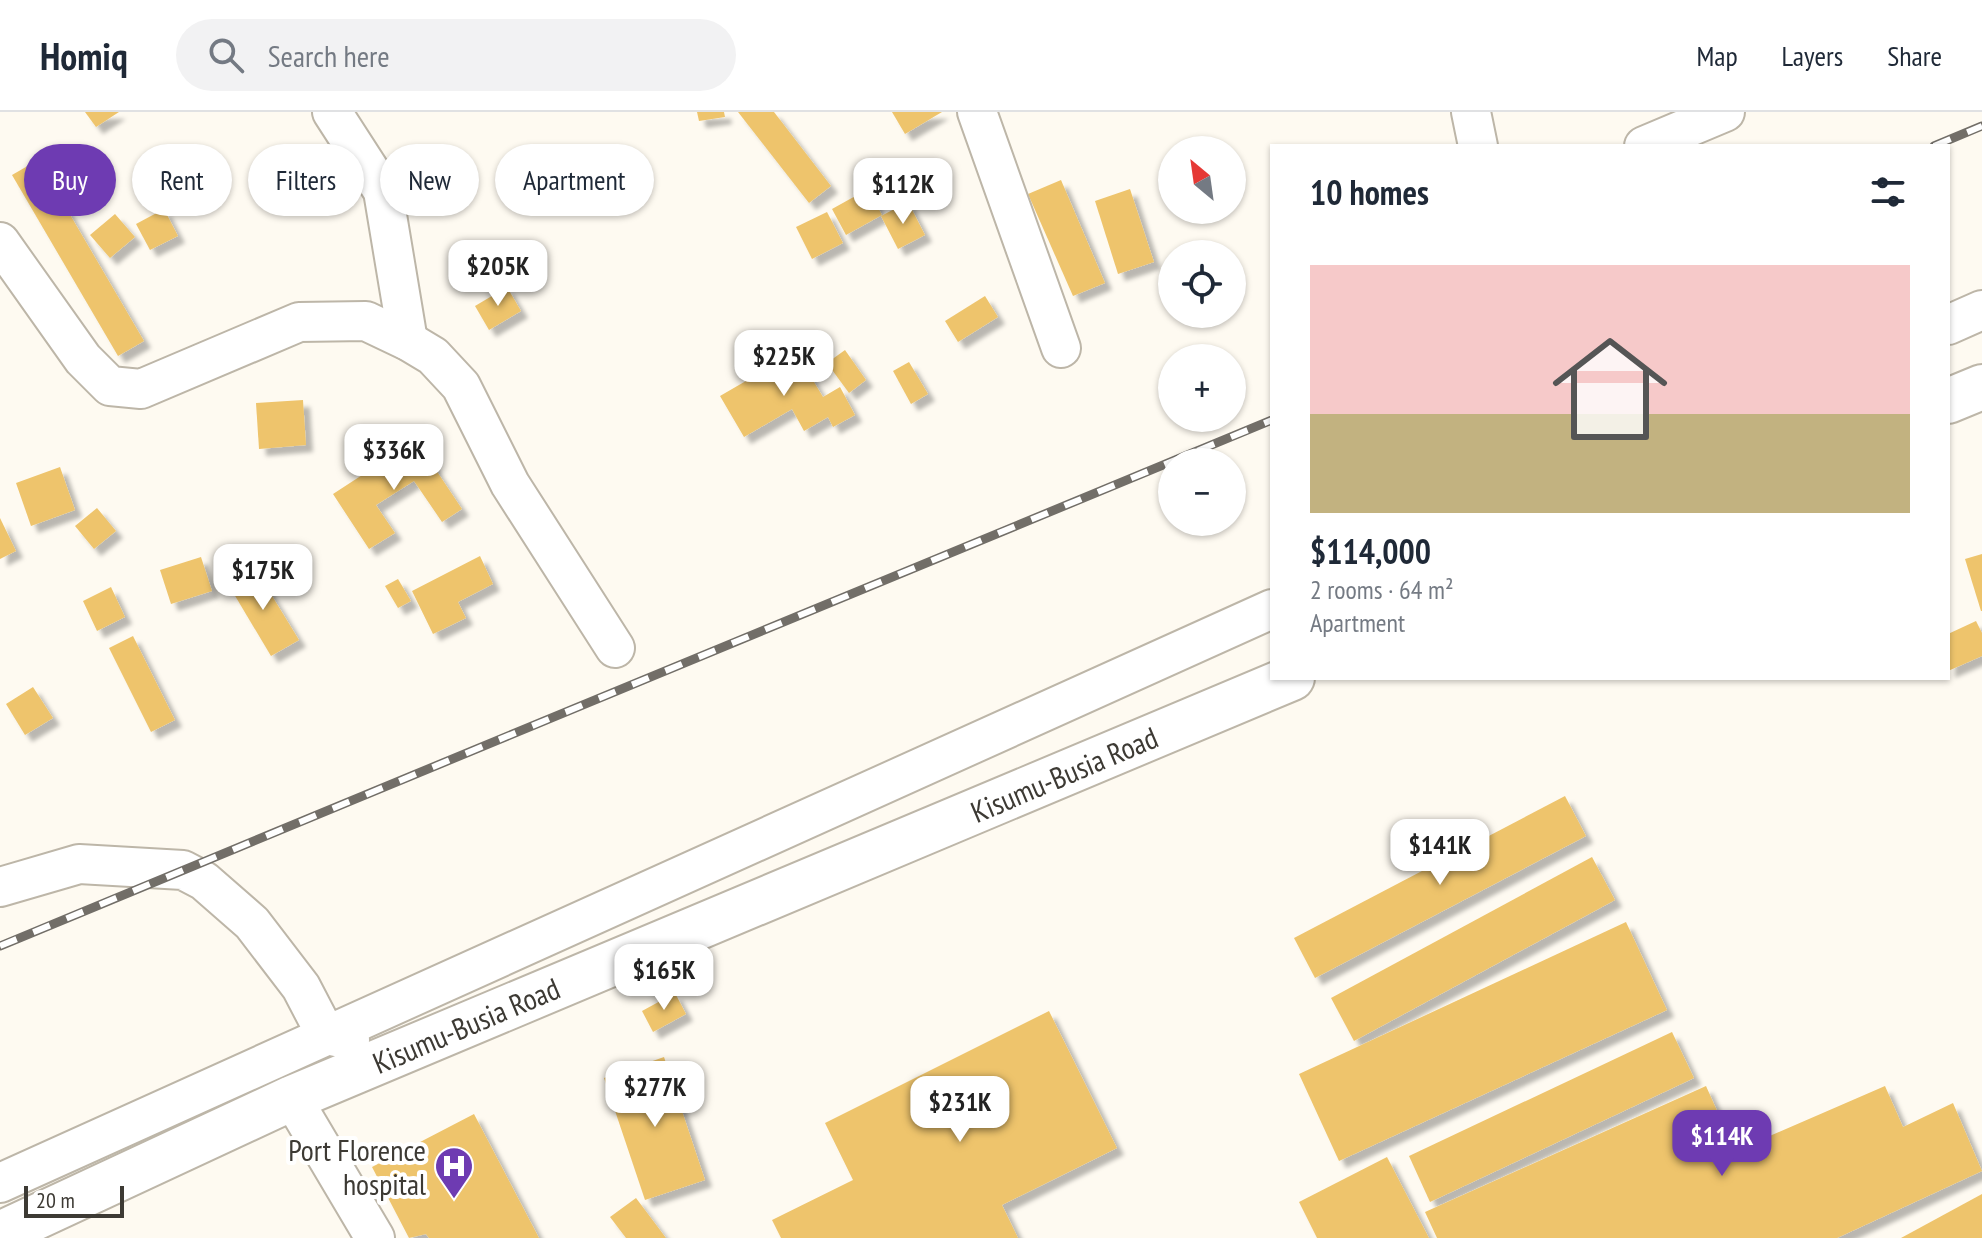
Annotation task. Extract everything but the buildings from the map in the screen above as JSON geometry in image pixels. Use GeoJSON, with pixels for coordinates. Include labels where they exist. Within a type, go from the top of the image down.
{"type":"FeatureCollection","features":[{"type":"Feature","properties":{"kind":"highway"},"geometry":{"type":"LineString","coordinates":[[1950,400],[1982,387]]}},
{"type":"Feature","properties":{"kind":"highway","name":"Kisumu-Busia Road"},"geometry":{"type":"LineString","coordinates":[[0,1234],[292,1098],[1287,680]]}},
{"type":"Feature","properties":{"kind":"street"},"geometry":{"type":"LineString","coordinates":[[332,112],[383,191],[408,341]]}},
{"type":"Feature","properties":{"kind":"street"},"geometry":{"type":"LineString","coordinates":[[977,112],[1061,348]]}},
{"type":"Feature","properties":{"kind":"street"},"geometry":{"type":"LineString","coordinates":[[1471,112],[1478,144]]}},
{"type":"Feature","properties":{"kind":"street"},"geometry":{"type":"LineString","coordinates":[[1649,144],[1725,112]]}},
{"type":"Feature","properties":{"kind":"street"},"geometry":{"type":"LineString","coordinates":[[0,242],[83,359],[110,386],[141,389],[299,322],[366,321],[433,356],[461,386],[510,484],[615,648]]}},
{"type":"Feature","properties":{"kind":"street"},"geometry":{"type":"LineString","coordinates":[[1950,324],[1982,310]]}},
{"type":"Feature","properties":{"kind":"street"},"geometry":{"type":"LineString","coordinates":[[0,1183],[1270,610]]}},
{"type":"Feature","properties":{"kind":"street"},"geometry":{"type":"LineString","coordinates":[[0,887],[79,864],[183,870],[204,881],[252,923],[301,987],[326,1035]]}},
{"type":"Feature","properties":{"kind":"street"},"geometry":{"type":"LineString","coordinates":[[326,1035],[405,1050]]}},
{"type":"Feature","properties":{"kind":"street"},"geometry":{"type":"LineString","coordinates":[[292,1098],[375,1238]]}},
{"type":"Feature","properties":{"kind":"railway"},"geometry":{"type":"LineString","coordinates":[[1939,144],[1982,126]]}},
{"type":"Feature","properties":{"kind":"railway"},"geometry":{"type":"LineString","coordinates":[[0,946],[1270,421]]}},
{"type":"Feature","properties":{"kind":"place","name":"Port Florence hospital"},"geometry":{"type":"Point","coordinates":[454,1200]}}]}
